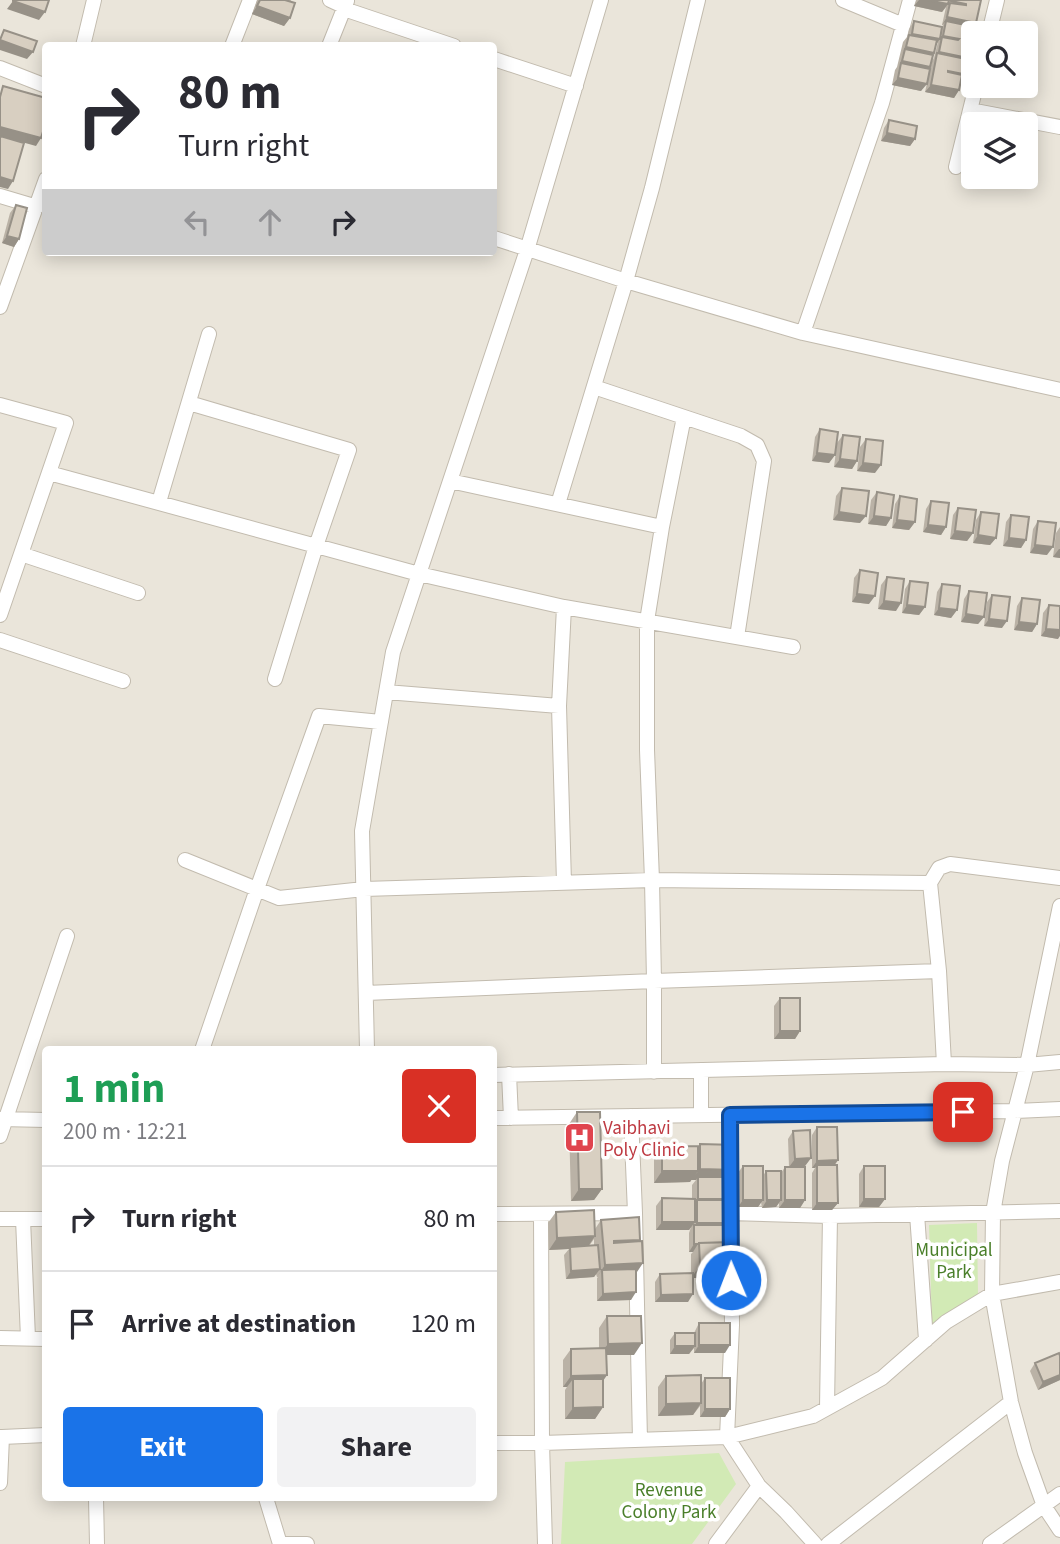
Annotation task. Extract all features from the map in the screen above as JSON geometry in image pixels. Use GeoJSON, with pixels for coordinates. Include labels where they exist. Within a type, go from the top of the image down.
{"type":"FeatureCollection","features":[{"type":"Feature","properties":{"kind":"street"},"geometry":{"type":"LineString","coordinates":[[84,42],[94,0]]}},
{"type":"Feature","properties":{"kind":"street"},"geometry":{"type":"LineString","coordinates":[[234,42],[250,0]]}},
{"type":"Feature","properties":{"kind":"street"},"geometry":{"type":"LineString","coordinates":[[330,0],[444,42]]}},
{"type":"Feature","properties":{"kind":"street"},"geometry":{"type":"LineString","coordinates":[[367,1046],[362,831],[393,652],[527,250],[601,0]]}},
{"type":"Feature","properties":{"kind":"street"},"geometry":{"type":"LineString","coordinates":[[558,504],[652,188],[698,0]]}},
{"type":"Feature","properties":{"kind":"street"},"geometry":{"type":"LineString","coordinates":[[843,0],[903,25]]}},
{"type":"Feature","properties":{"kind":"street"},"geometry":{"type":"LineString","coordinates":[[803,333],[882,103],[909,0]]}},
{"type":"Feature","properties":{"kind":"street"},"geometry":{"type":"LineString","coordinates":[[992,21],[997,0]]}},
{"type":"Feature","properties":{"kind":"street"},"geometry":{"type":"LineString","coordinates":[[331,42],[346,4]]}},
{"type":"Feature","properties":{"kind":"street"},"geometry":{"type":"LineString","coordinates":[[497,60],[576,86]]}},
{"type":"Feature","properties":{"kind":"street"},"geometry":{"type":"LineString","coordinates":[[0,68],[42,84]]}},
{"type":"Feature","properties":{"kind":"street"},"geometry":{"type":"LineString","coordinates":[[956,167],[973,98]]}},
{"type":"Feature","properties":{"kind":"street"},"geometry":{"type":"LineString","coordinates":[[970,110],[1060,127]]}},
{"type":"Feature","properties":{"kind":"street"},"geometry":{"type":"LineString","coordinates":[[0,307],[42,191]]}},
{"type":"Feature","properties":{"kind":"street"},"geometry":{"type":"LineString","coordinates":[[0,196],[37,206]]}},
{"type":"Feature","properties":{"kind":"street"},"geometry":{"type":"LineString","coordinates":[[497,239],[626,281],[803,333],[1060,390]]}},
{"type":"Feature","properties":{"kind":"street"},"geometry":{"type":"LineString","coordinates":[[159,502],[209,334]]}},
{"type":"Feature","properties":{"kind":"street"},"geometry":{"type":"LineString","coordinates":[[594,387],[741,436],[757,445],[764,461],[737,637]]}},
{"type":"Feature","properties":{"kind":"street"},"geometry":{"type":"LineString","coordinates":[[188,403],[349,450],[316,545],[275,679]]}},
{"type":"Feature","properties":{"kind":"street"},"geometry":{"type":"LineString","coordinates":[[0,405],[66,424],[0,615]]}},
{"type":"Feature","properties":{"kind":"street"},"geometry":{"type":"LineString","coordinates":[[654,1072],[647,621],[684,417]]}},
{"type":"Feature","properties":{"kind":"street"},"geometry":{"type":"LineString","coordinates":[[49,472],[419,574],[564,607],[793,647]]}},
{"type":"Feature","properties":{"kind":"street"},"geometry":{"type":"LineString","coordinates":[[450,481],[662,527]]}},
{"type":"Feature","properties":{"kind":"street"},"geometry":{"type":"LineString","coordinates":[[21,554],[138,593]]}},
{"type":"Feature","properties":{"kind":"street"},"geometry":{"type":"LineString","coordinates":[[564,607],[559,706],[564,883]]}},
{"type":"Feature","properties":{"kind":"street"},"geometry":{"type":"LineString","coordinates":[[0,640],[123,681]]}},
{"type":"Feature","properties":{"kind":"street"},"geometry":{"type":"LineString","coordinates":[[386,692],[559,706]]}},
{"type":"Feature","properties":{"kind":"street"},"geometry":{"type":"LineString","coordinates":[[203,1046],[319,716],[380,722]]}},
{"type":"Feature","properties":{"kind":"street"},"geometry":{"type":"LineString","coordinates":[[185,860],[279,898],[364,889],[652,880],[930,883]]}},
{"type":"Feature","properties":{"kind":"street"},"geometry":{"type":"LineString","coordinates":[[944,1064],[939,971],[930,883],[939,868],[950,864],[1060,878]]}},
{"type":"Feature","properties":{"kind":"street"},"geometry":{"type":"LineString","coordinates":[[1060,906],[1053,973],[1002,1161],[993,1213],[992,1294],[1011,1402],[1025,1453],[1044,1506],[1060,1530]]}},
{"type":"Feature","properties":{"kind":"street"},"geometry":{"type":"LineString","coordinates":[[0,1136],[3,1120],[67,936]]}},
{"type":"Feature","properties":{"kind":"street"},"geometry":{"type":"LineString","coordinates":[[366,993],[939,971]]}},
{"type":"Feature","properties":{"kind":"street"},"geometry":{"type":"LineString","coordinates":[[497,1075],[944,1064],[1027,1065],[1060,1062]]}},
{"type":"Feature","properties":{"kind":"street"},"geometry":{"type":"LineString","coordinates":[[701,1070],[701,1115]]}},
{"type":"Feature","properties":{"kind":"street"},"geometry":{"type":"LineString","coordinates":[[509,1074],[511,1118]]}},
{"type":"Feature","properties":{"kind":"street"},"geometry":{"type":"LineString","coordinates":[[497,1118],[1060,1109]]}},
{"type":"Feature","properties":{"kind":"street"},"geometry":{"type":"LineString","coordinates":[[730,1115],[732,1325],[727,1437],[759,1486],[815,1544]]}},
{"type":"Feature","properties":{"kind":"street"},"geometry":{"type":"LineString","coordinates":[[631,1116],[640,1440]]}},
{"type":"Feature","properties":{"kind":"street"},"geometry":{"type":"LineString","coordinates":[[3,1120],[42,1120]]}},
{"type":"Feature","properties":{"kind":"street"},"geometry":{"type":"LineString","coordinates":[[730,1213],[830,1216],[1060,1211]]}},
{"type":"Feature","properties":{"kind":"street"},"geometry":{"type":"LineString","coordinates":[[497,1214],[635,1213]]}},
{"type":"Feature","properties":{"kind":"street"},"geometry":{"type":"LineString","coordinates":[[541,1214],[545,1544]]}},
{"type":"Feature","properties":{"kind":"street"},"geometry":{"type":"LineString","coordinates":[[917,1214],[926,1340]]}},
{"type":"Feature","properties":{"kind":"street"},"geometry":{"type":"LineString","coordinates":[[828,1408],[830,1216]]}},
{"type":"Feature","properties":{"kind":"street"},"geometry":{"type":"LineString","coordinates":[[0,1219],[42,1219]]}},
{"type":"Feature","properties":{"kind":"street"},"geometry":{"type":"LineString","coordinates":[[23,1219],[28,1338]]}},
{"type":"Feature","properties":{"kind":"street"},"geometry":{"type":"LineString","coordinates":[[497,1443],[727,1437],[813,1416],[882,1378],[946,1322],[992,1294],[1060,1282]]}},
{"type":"Feature","properties":{"kind":"street"},"geometry":{"type":"LineString","coordinates":[[0,1338],[42,1339]]}},
{"type":"Feature","properties":{"kind":"street"},"geometry":{"type":"LineString","coordinates":[[828,1544],[1011,1402]]}},
{"type":"Feature","properties":{"kind":"street"},"geometry":{"type":"LineString","coordinates":[[0,1483],[1,1437],[42,1435]]}},
{"type":"Feature","properties":{"kind":"street"},"geometry":{"type":"LineString","coordinates":[[716,1544],[759,1486]]}},
{"type":"Feature","properties":{"kind":"street"},"geometry":{"type":"LineString","coordinates":[[990,1544],[1060,1494]]}},
{"type":"Feature","properties":{"kind":"street"},"geometry":{"type":"LineString","coordinates":[[96,1501],[97,1544]]}},
{"type":"Feature","properties":{"kind":"street"},"geometry":{"type":"LineString","coordinates":[[267,1501],[280,1544],[307,1544]]}},
{"type":"Feature","properties":{"kind":"shaded area"},"geometry":{"type":"Polygon","coordinates":[[[0,0],[1060,0],[1060,1544],[0,1544],[0,0]]]}},
{"type":"Feature","properties":{"kind":"green space","name":"Municipal Park"},"geometry":{"type":"Polygon","coordinates":[[[977,1223],[978,1295],[932,1325],[929,1225],[977,1223]]]}},
{"type":"Feature","properties":{"kind":"green space","name":"Revenue Colony Park"},"geometry":{"type":"Polygon","coordinates":[[[719,1453],[736,1484],[692,1544],[561,1544],[565,1462],[719,1453]]]}},
{"type":"Feature","properties":{"kind":"building"},"geometry":{"type":"Polygon","coordinates":[[[13,0],[49,0],[45,12],[13,0]]]}},
{"type":"Feature","properties":{"kind":"building"},"geometry":{"type":"Polygon","coordinates":[[[260,0],[285,0],[295,3],[290,18],[257,6],[260,0]]]}},
{"type":"Feature","properties":{"kind":"building"},"geometry":{"type":"Polygon","coordinates":[[[927,0],[949,0],[948,4],[927,0]]]}},
{"type":"Feature","properties":{"kind":"building"},"geometry":{"type":"Polygon","coordinates":[[[981,0],[976,21],[947,17],[950,3],[966,5],[951,1],[981,0]]]}},
{"type":"Feature","properties":{"kind":"building"},"geometry":{"type":"Polygon","coordinates":[[[914,21],[942,27],[940,39],[912,34],[914,21]]]}},
{"type":"Feature","properties":{"kind":"building"},"geometry":{"type":"Polygon","coordinates":[[[946,21],[961,24],[961,57],[939,52],[942,37],[959,39],[943,36],[946,21]]]}},
{"type":"Feature","properties":{"kind":"building"},"geometry":{"type":"Polygon","coordinates":[[[4,30],[37,41],[33,52],[0,40],[4,30]]]}},
{"type":"Feature","properties":{"kind":"building"},"geometry":{"type":"Polygon","coordinates":[[[909,35],[937,40],[934,53],[906,47],[909,35]]]}},
{"type":"Feature","properties":{"kind":"building"},"geometry":{"type":"Polygon","coordinates":[[[905,49],[933,55],[930,67],[902,61],[905,49]]]}},
{"type":"Feature","properties":{"kind":"building"},"geometry":{"type":"Polygon","coordinates":[[[937,53],[961,58],[961,74],[948,71],[961,75],[959,90],[931,85],[937,53]]]}},
{"type":"Feature","properties":{"kind":"building"},"geometry":{"type":"Polygon","coordinates":[[[901,63],[930,69],[927,84],[898,78],[901,63]]]}},
{"type":"Feature","properties":{"kind":"building"},"geometry":{"type":"Polygon","coordinates":[[[3,86],[42,97],[41,138],[0,127],[0,97],[3,86]]]}},
{"type":"Feature","properties":{"kind":"building"},"geometry":{"type":"Polygon","coordinates":[[[889,120],[917,126],[915,139],[887,133],[889,120]]]}},
{"type":"Feature","properties":{"kind":"building"},"geometry":{"type":"Polygon","coordinates":[[[0,136],[24,143],[13,181],[0,177],[0,136]]]}},
{"type":"Feature","properties":{"kind":"building"},"geometry":{"type":"Polygon","coordinates":[[[16,205],[27,208],[19,239],[7,236],[16,205]]]}},
{"type":"Feature","properties":{"kind":"building"},"geometry":{"type":"Polygon","coordinates":[[[820,429],[838,432],[835,455],[817,453],[820,429]]]}},
{"type":"Feature","properties":{"kind":"building"},"geometry":{"type":"Polygon","coordinates":[[[843,435],[860,437],[857,461],[840,459],[843,435]]]}},
{"type":"Feature","properties":{"kind":"building"},"geometry":{"type":"Polygon","coordinates":[[[866,439],[883,441],[881,465],[863,463],[866,439]]]}},
{"type":"Feature","properties":{"kind":"building"},"geometry":{"type":"Polygon","coordinates":[[[842,488],[869,491],[866,516],[839,512],[842,488]]]}},
{"type":"Feature","properties":{"kind":"building"},"geometry":{"type":"Polygon","coordinates":[[[877,492],[894,495],[891,518],[874,516],[877,492]]]}},
{"type":"Feature","properties":{"kind":"building"},"geometry":{"type":"Polygon","coordinates":[[[900,496],[917,499],[915,522],[897,520],[900,496]]]}},
{"type":"Feature","properties":{"kind":"building"},"geometry":{"type":"Polygon","coordinates":[[[931,501],[949,503],[946,527],[928,525],[931,501]]]}},
{"type":"Feature","properties":{"kind":"building"},"geometry":{"type":"Polygon","coordinates":[[[958,508],[976,510],[973,533],[955,531],[958,508]]]}},
{"type":"Feature","properties":{"kind":"building"},"geometry":{"type":"Polygon","coordinates":[[[981,512],[999,514],[996,538],[978,535],[981,512]]]}},
{"type":"Feature","properties":{"kind":"building"},"geometry":{"type":"Polygon","coordinates":[[[1011,515],[1029,517],[1026,540],[1009,538],[1011,515]]]}},
{"type":"Feature","properties":{"kind":"building"},"geometry":{"type":"Polygon","coordinates":[[[1038,521],[1056,523],[1053,547],[1035,545],[1038,521]]]}},
{"type":"Feature","properties":{"kind":"building"},"geometry":{"type":"Polygon","coordinates":[[[860,570],[878,573],[875,596],[857,594],[860,570]]]}},
{"type":"Feature","properties":{"kind":"building"},"geometry":{"type":"Polygon","coordinates":[[[887,577],[904,579],[901,603],[884,601],[887,577]]]}},
{"type":"Feature","properties":{"kind":"building"},"geometry":{"type":"Polygon","coordinates":[[[910,581],[928,583],[925,607],[907,605],[910,581]]]}},
{"type":"Feature","properties":{"kind":"building"},"geometry":{"type":"Polygon","coordinates":[[[942,584],[960,586],[957,610],[939,608],[942,584]]]}},
{"type":"Feature","properties":{"kind":"building"},"geometry":{"type":"Polygon","coordinates":[[[969,591],[987,593],[984,617],[966,614],[969,591]]]}},
{"type":"Feature","properties":{"kind":"building"},"geometry":{"type":"Polygon","coordinates":[[[992,595],[1010,597],[1007,621],[989,619],[992,595]]]}},
{"type":"Feature","properties":{"kind":"building"},"geometry":{"type":"Polygon","coordinates":[[[1022,598],[1040,600],[1037,624],[1019,622],[1022,598]]]}},
{"type":"Feature","properties":{"kind":"building"},"geometry":{"type":"Polygon","coordinates":[[[1049,605],[1060,606],[1060,630],[1046,629],[1049,605]]]}},
{"type":"Feature","properties":{"kind":"building"},"geometry":{"type":"Polygon","coordinates":[[[780,998],[800,998],[800,1031],[780,1031],[780,998]]]}},
{"type":"Feature","properties":{"kind":"building"},"geometry":{"type":"Polygon","coordinates":[[[577,1112],[600,1112],[602,1189],[579,1189],[577,1112]]]}},
{"type":"Feature","properties":{"kind":"building"},"geometry":{"type":"Polygon","coordinates":[[[817,1127],[837,1127],[838,1160],[817,1161],[817,1127]]]}},
{"type":"Feature","properties":{"kind":"building"},"geometry":{"type":"Polygon","coordinates":[[[810,1130],[811,1158],[795,1159],[793,1131],[810,1130]]]}},
{"type":"Feature","properties":{"kind":"building"},"geometry":{"type":"Polygon","coordinates":[[[700,1144],[736,1145],[736,1170],[700,1169],[700,1144]]]}},
{"type":"Feature","properties":{"kind":"building"},"geometry":{"type":"Polygon","coordinates":[[[698,1146],[698,1171],[662,1171],[662,1147],[698,1146]]]}},
{"type":"Feature","properties":{"kind":"building"},"geometry":{"type":"Polygon","coordinates":[[[817,1165],[837,1165],[838,1203],[817,1203],[817,1165]]]}},
{"type":"Feature","properties":{"kind":"building"},"geometry":{"type":"Polygon","coordinates":[[[743,1166],[763,1166],[763,1200],[743,1200],[743,1166]]]}},
{"type":"Feature","properties":{"kind":"building"},"geometry":{"type":"Polygon","coordinates":[[[864,1166],[885,1166],[885,1199],[864,1199],[864,1166]]]}},
{"type":"Feature","properties":{"kind":"building"},"geometry":{"type":"Polygon","coordinates":[[[785,1167],[805,1167],[805,1200],[785,1200],[785,1167]]]}},
{"type":"Feature","properties":{"kind":"building"},"geometry":{"type":"Polygon","coordinates":[[[766,1171],[781,1171],[781,1200],[767,1200],[766,1171]]]}},
{"type":"Feature","properties":{"kind":"building"},"geometry":{"type":"Polygon","coordinates":[[[698,1177],[729,1177],[728,1199],[698,1199],[698,1177]]]}},
{"type":"Feature","properties":{"kind":"building"},"geometry":{"type":"Polygon","coordinates":[[[662,1198],[695,1199],[695,1222],[662,1222],[662,1198]]]}},
{"type":"Feature","properties":{"kind":"building"},"geometry":{"type":"Polygon","coordinates":[[[697,1200],[729,1200],[729,1223],[697,1223],[697,1200]]]}},
{"type":"Feature","properties":{"kind":"building"},"geometry":{"type":"Polygon","coordinates":[[[594,1210],[595,1236],[557,1238],[556,1212],[594,1210]]]}},
{"type":"Feature","properties":{"kind":"building"},"geometry":{"type":"Polygon","coordinates":[[[639,1217],[640,1240],[614,1243],[642,1241],[643,1263],[605,1265],[601,1220],[639,1217]]]}},
{"type":"Feature","properties":{"kind":"building"},"geometry":{"type":"Polygon","coordinates":[[[694,1225],[730,1225],[730,1242],[694,1244],[694,1225]]]}},
{"type":"Feature","properties":{"kind":"building"},"geometry":{"type":"Polygon","coordinates":[[[735,1242],[736,1266],[700,1266],[699,1243],[735,1242]]]}},
{"type":"Feature","properties":{"kind":"building"},"geometry":{"type":"Polygon","coordinates":[[[598,1245],[600,1269],[571,1271],[570,1247],[598,1245]]]}},
{"type":"Feature","properties":{"kind":"building"},"geometry":{"type":"Polygon","coordinates":[[[636,1269],[636,1292],[603,1294],[602,1270],[636,1269]]]}},
{"type":"Feature","properties":{"kind":"building"},"geometry":{"type":"Polygon","coordinates":[[[693,1273],[693,1294],[661,1295],[660,1274],[693,1273]]]}},
{"type":"Feature","properties":{"kind":"building"},"geometry":{"type":"Polygon","coordinates":[[[607,1316],[641,1316],[642,1343],[608,1344],[607,1316]]]}},
{"type":"Feature","properties":{"kind":"building"},"geometry":{"type":"Polygon","coordinates":[[[699,1323],[730,1323],[730,1345],[699,1345],[699,1323]]]}},
{"type":"Feature","properties":{"kind":"building"},"geometry":{"type":"Polygon","coordinates":[[[675,1333],[695,1333],[695,1346],[675,1346],[675,1333]]]}},
{"type":"Feature","properties":{"kind":"building"},"geometry":{"type":"Polygon","coordinates":[[[606,1348],[607,1375],[571,1376],[571,1349],[606,1348]]]}},
{"type":"Feature","properties":{"kind":"building"},"geometry":{"type":"Polygon","coordinates":[[[1059,1353],[1060,1375],[1043,1382],[1035,1363],[1059,1353]]]}},
{"type":"Feature","properties":{"kind":"building"},"geometry":{"type":"Polygon","coordinates":[[[701,1375],[701,1403],[666,1404],[666,1376],[701,1375]]]}},
{"type":"Feature","properties":{"kind":"building"},"geometry":{"type":"Polygon","coordinates":[[[705,1378],[730,1378],[730,1409],[705,1409],[705,1378]]]}},
{"type":"Feature","properties":{"kind":"building"},"geometry":{"type":"Polygon","coordinates":[[[573,1379],[603,1379],[603,1407],[573,1408],[573,1379]]]}},
{"type":"Feature","properties":{"kind":"place","name":"Vaibhavi Poly Clinic"},"geometry":{"type":"Point","coordinates":[580,1138]}},
{"type":"Feature","properties":{"kind":"route"},"geometry":{"type":"LineString","coordinates":[[731,1280],[730,1115],[963,1112]]}}]}
